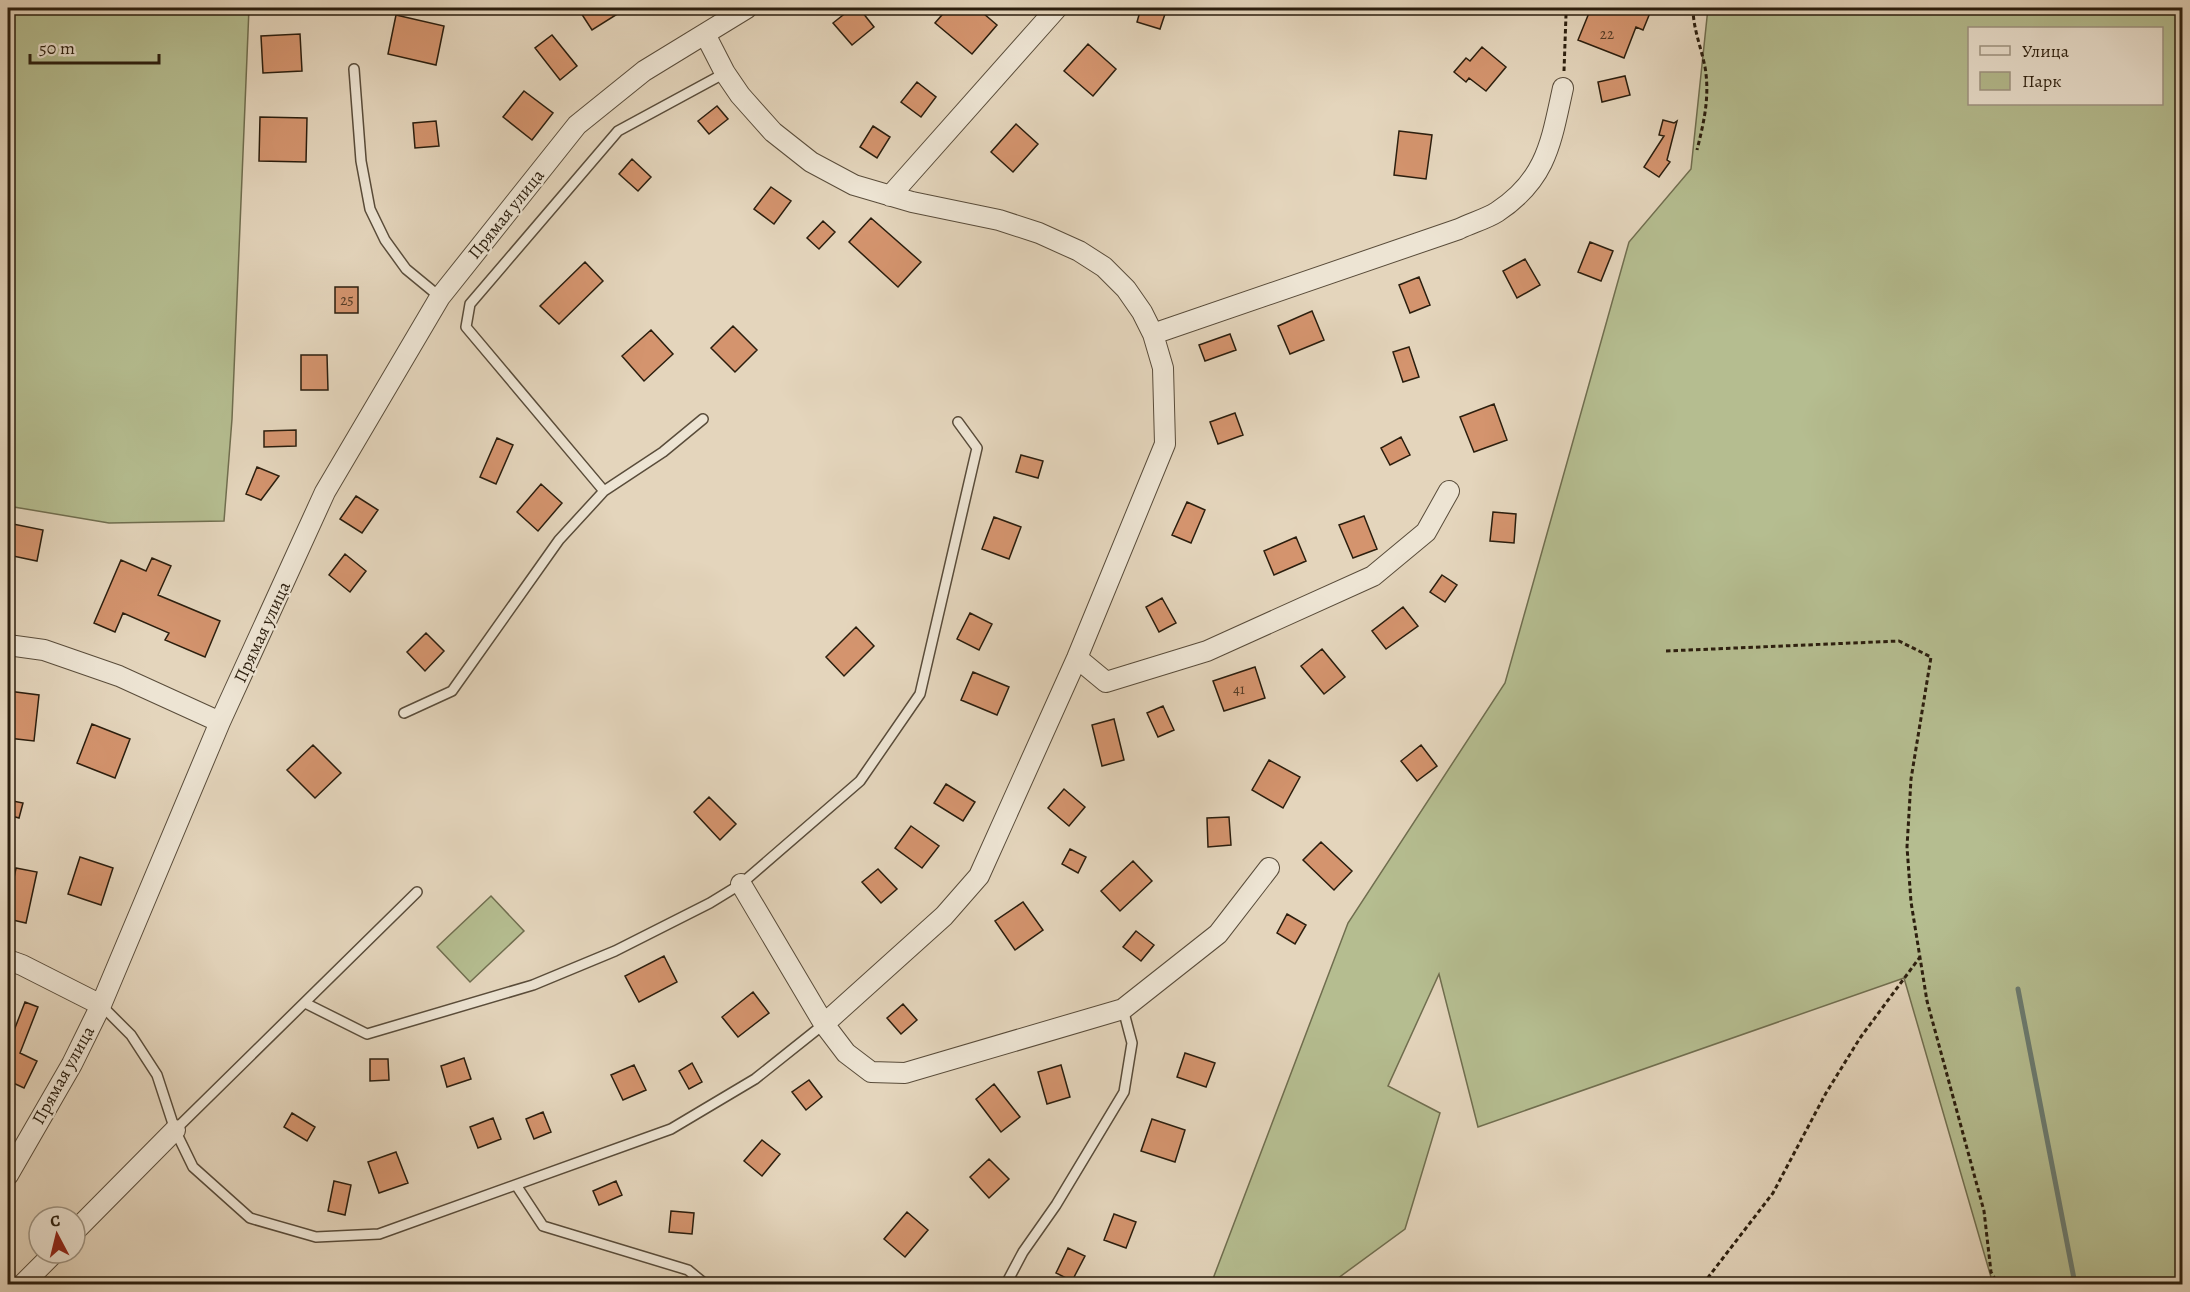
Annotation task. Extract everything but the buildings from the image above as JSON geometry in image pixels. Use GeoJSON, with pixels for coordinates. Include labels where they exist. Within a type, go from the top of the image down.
{"type":"FeatureCollection","features":[{"type":"Feature","properties":{"kind":"street","name":"Прямая улица"},"geometry":{"type":"LineString","coordinates":[[8,1175],[72,1064],[101,1005],[220,722],[326,492],[440,297],[577,125],[644,70],[747,8]]}},
{"type":"Feature","properties":{"kind":"street"},"geometry":{"type":"LineString","coordinates":[[890,196],[1057,8]]}},
{"type":"Feature","properties":{"kind":"street"},"geometry":{"type":"LineString","coordinates":[[705,34],[725,73],[740,95],[773,132],[812,162],[854,185],[912,202],[999,220],[1039,233],[1079,251],[1104,267],[1126,289],[1142,312],[1153,334],[1163,368],[1165,444],[1077,658],[979,876],[944,916],[824,1024]]}},
{"type":"Feature","properties":{"kind":"street"},"geometry":{"type":"LineString","coordinates":[[1153,334],[1459,229],[1496,213],[1535,178],[1548,151],[1563,88]]}},
{"type":"Feature","properties":{"kind":"street"},"geometry":{"type":"LineString","coordinates":[[1077,658],[1106,682],[1207,651],[1373,576],[1426,532],[1449,491]]}},
{"type":"Feature","properties":{"kind":"street"},"geometry":{"type":"LineString","coordinates":[[8,645],[44,650],[119,676],[220,722]]}},
{"type":"Feature","properties":{"kind":"street"},"geometry":{"type":"LineString","coordinates":[[741,884],[824,1024],[846,1053],[871,1072],[905,1073],[1123,1009],[1218,934],[1269,868]]}},
{"type":"Feature","properties":{"kind":"street"},"geometry":{"type":"LineString","coordinates":[[8,960],[101,1005]]}},
{"type":"Feature","properties":{"kind":"street"},"geometry":{"type":"LineString","coordinates":[[87,1220],[175,1130]]}},
{"type":"Feature","properties":{"kind":"street"},"geometry":{"type":"LineString","coordinates":[[23,1284],[42,1265]]}},
{"type":"Feature","properties":{"kind":"lane"},"geometry":{"type":"LineString","coordinates":[[354,69],[361,161],[370,209],[385,240],[406,269],[440,297]]}},
{"type":"Feature","properties":{"kind":"lane"},"geometry":{"type":"LineString","coordinates":[[604,491],[466,327],[470,304],[618,131],[725,73]]}},
{"type":"Feature","properties":{"kind":"lane"},"geometry":{"type":"LineString","coordinates":[[404,713],[452,691],[559,540],[604,491],[663,452],[704,418]]}},
{"type":"Feature","properties":{"kind":"lane"},"geometry":{"type":"LineString","coordinates":[[304,1003],[367,1034],[533,986],[615,951],[710,903],[741,884],[860,780],[920,694],[977,448],[958,422]]}},
{"type":"Feature","properties":{"kind":"lane"},"geometry":{"type":"LineString","coordinates":[[175,1130],[417,892]]}},
{"type":"Feature","properties":{"kind":"lane"},"geometry":{"type":"LineString","coordinates":[[101,1005],[131,1035],[157,1075],[175,1130],[193,1167],[250,1218],[315,1237],[379,1234],[671,1129],[755,1079],[824,1024]]}},
{"type":"Feature","properties":{"kind":"lane"},"geometry":{"type":"LineString","coordinates":[[1006,1284],[1023,1252],[1056,1205],[1124,1092],[1132,1042],[1123,1009]]}},
{"type":"Feature","properties":{"kind":"lane"},"geometry":{"type":"LineString","coordinates":[[516,1185],[543,1226],[688,1270],[705,1284]]}},
{"type":"Feature","properties":{"kind":"path"},"geometry":{"type":"LineString","coordinates":[[1563,88],[1568,8]]}},
{"type":"Feature","properties":{"kind":"path"},"geometry":{"type":"LineString","coordinates":[[1693,8],[1693,19],[1706,80],[1706,113],[1697,150]]}},
{"type":"Feature","properties":{"kind":"path"},"geometry":{"type":"LineString","coordinates":[[1666,651],[1899,641],[1931,657],[1911,779],[1907,848],[1911,902],[1927,1001],[1984,1211],[1991,1272],[1998,1284]]}},
{"type":"Feature","properties":{"kind":"path"},"geometry":{"type":"LineString","coordinates":[[1703,1284],[1773,1193],[1826,1093],[1860,1038],[1920,957]]}},
{"type":"Feature","properties":{"kind":"green space"},"geometry":{"type":"Polygon","coordinates":[[[8,8],[249,8],[232,419],[224,521],[109,523],[8,506],[8,8]]]}},
{"type":"Feature","properties":{"kind":"green space"},"geometry":{"type":"Polygon","coordinates":[[[1708,8],[2182,8],[2182,1284],[1993,1284],[1904,978],[1478,1127],[1439,974],[1388,1086],[1440,1113],[1405,1229],[1330,1284],[1211,1284],[1348,923],[1505,683],[1629,242],[1691,169],[1708,8]]]}},
{"type":"Feature","properties":{"kind":"green space"},"geometry":{"type":"Polygon","coordinates":[[[491,896],[524,931],[470,982],[437,947],[491,896]]]}},
{"type":"Feature","properties":{"kind":"waterway"},"geometry":{"type":"LineString","coordinates":[[2018,989],[2075,1284]]}}]}
